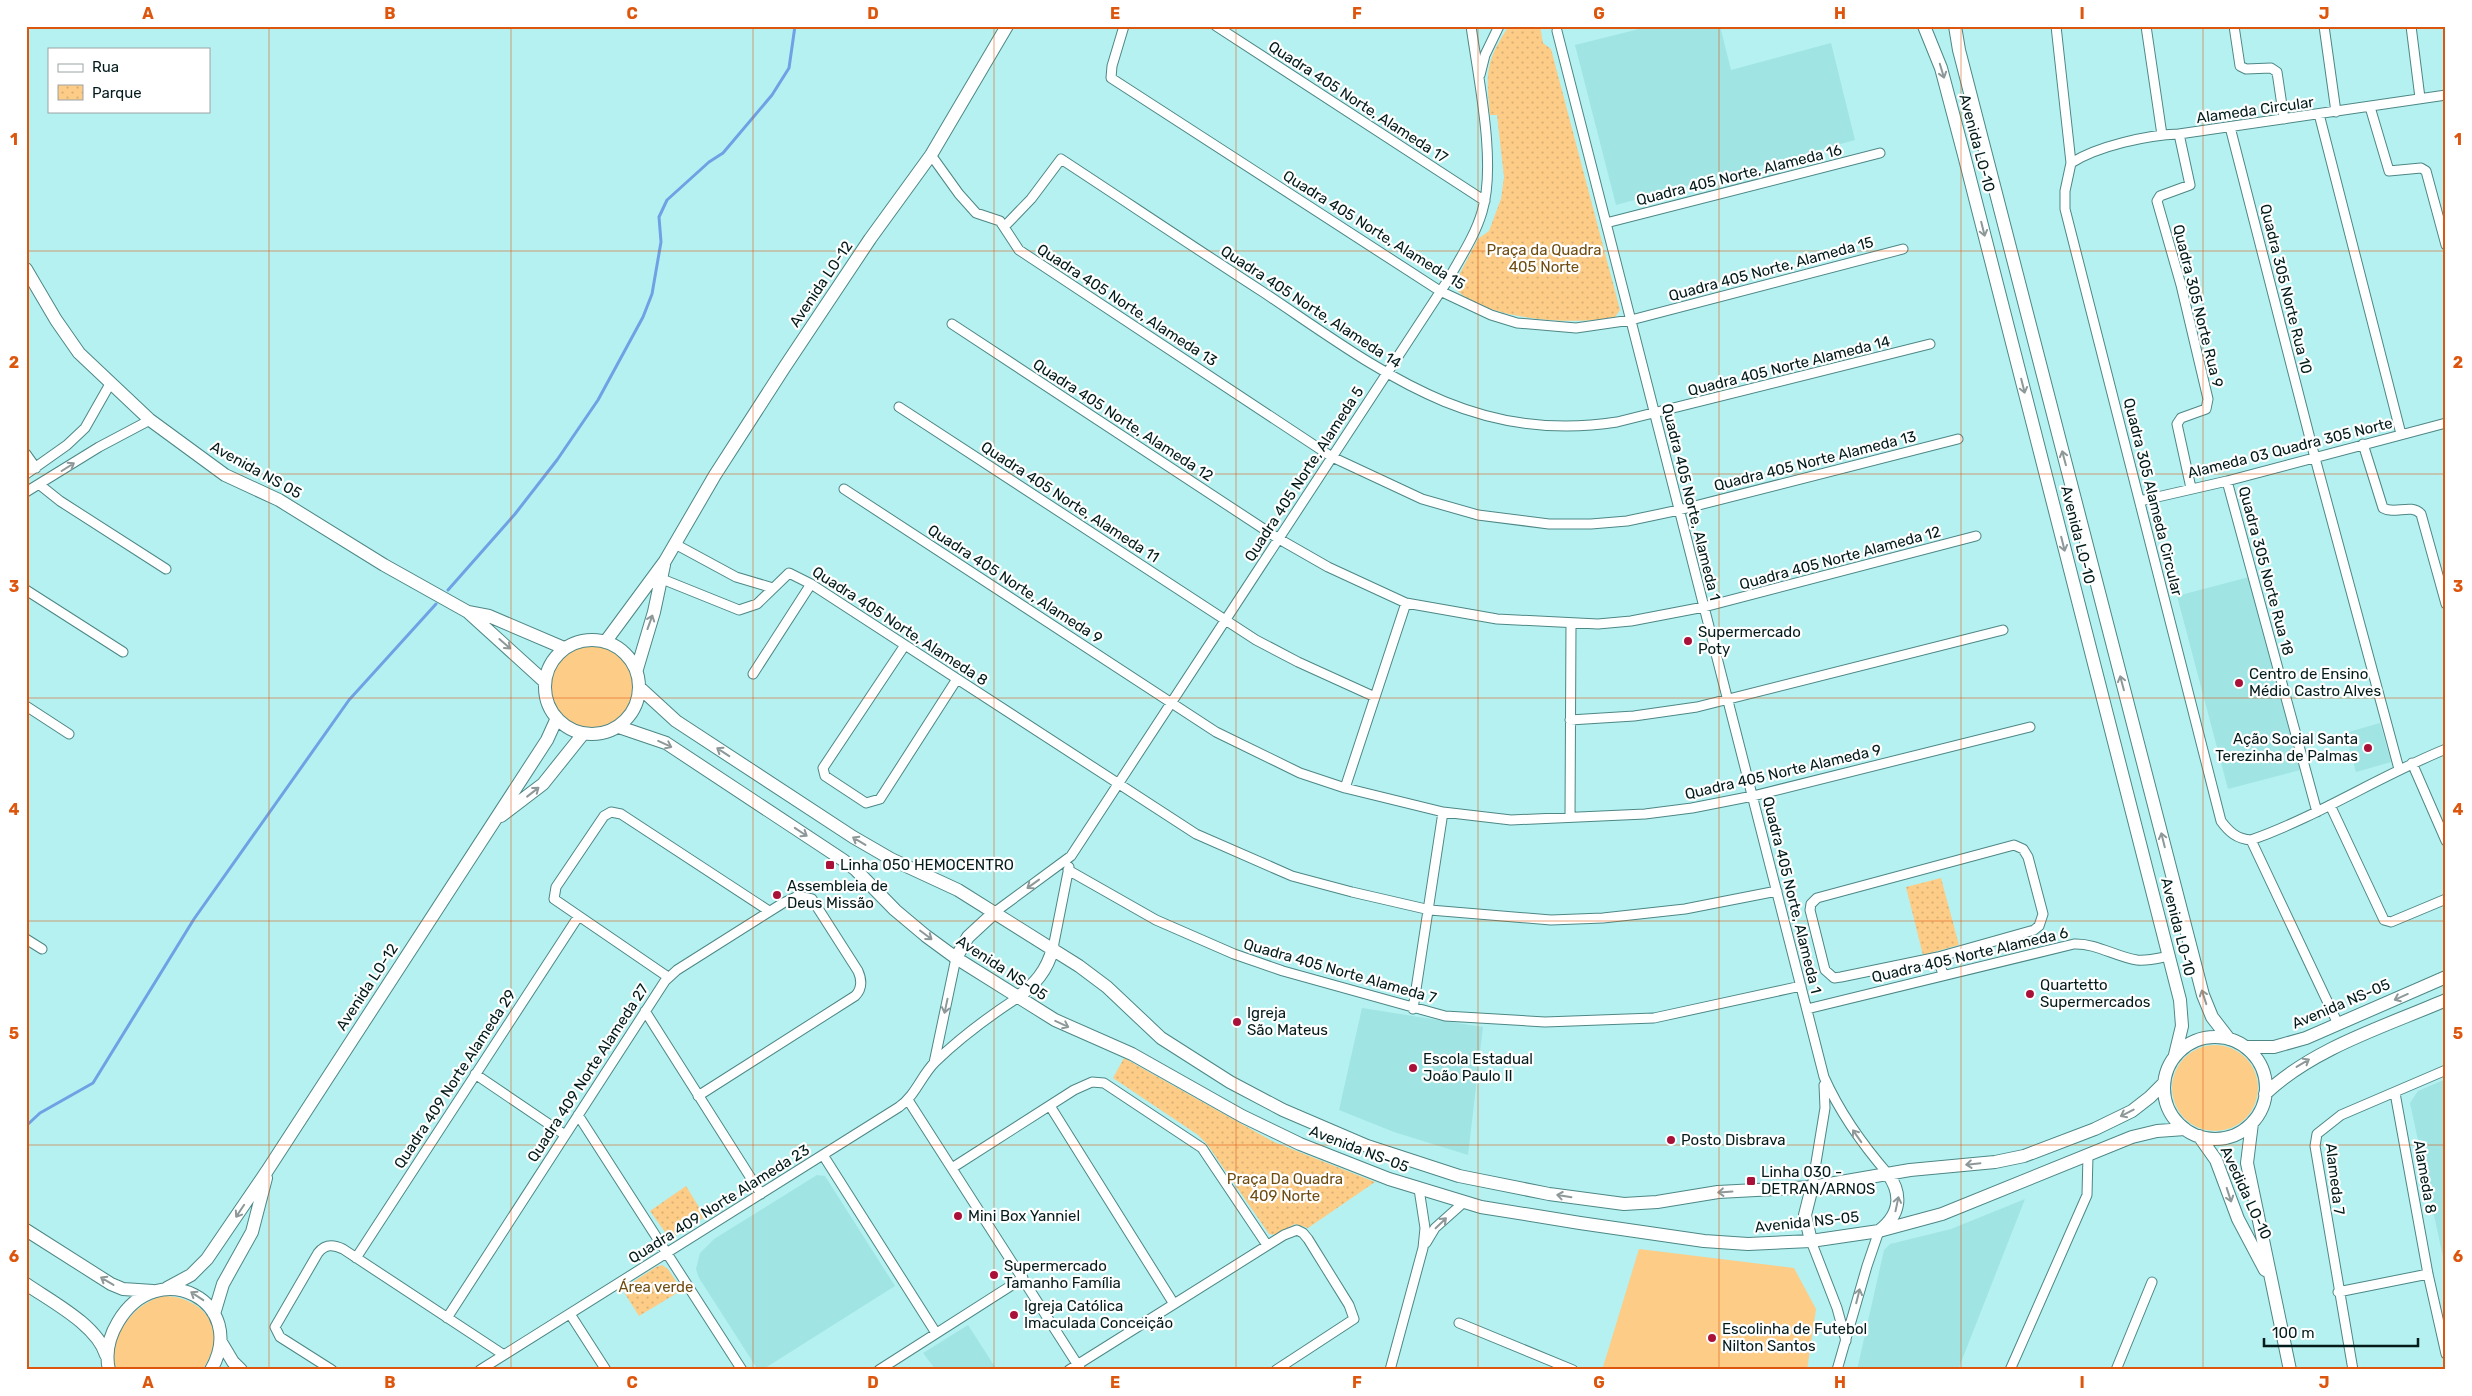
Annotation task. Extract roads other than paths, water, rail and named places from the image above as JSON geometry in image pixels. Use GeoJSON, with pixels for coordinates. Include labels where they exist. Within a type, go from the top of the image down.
{"type":"FeatureCollection","features":[{"type":"Feature","properties":{"kind":"street","name":"Avenida LO-12"},"geometry":{"type":"LineString","coordinates":[[606,641],[665,561],[715,475],[779,377],[870,239],[931,155],[1007,26]]}},
{"type":"Feature","properties":{"kind":"street","name":"Quadra 405 Norte, Alameda 15"},"geometry":{"type":"LineString","coordinates":[[1124,26],[1114,58],[1112,78],[1440,291],[1491,315],[1533,325],[1576,328],[1631,320],[1903,249]]}},
{"type":"Feature","properties":{"kind":"street","name":"Quadra 405 Norte, Alameda 17"},"geometry":{"type":"LineString","coordinates":[[1216,26],[1485,201]]}},
{"type":"Feature","properties":{"kind":"street","name":"Quadra 405 Norte, Alameda 5"},"geometry":{"type":"LineString","coordinates":[[1071,856],[1440,291],[1471,237],[1485,201],[1488,167],[1471,26]]}},
{"type":"Feature","properties":{"kind":"street","name":"Quadra 405 Norte, Alameda 5"},"geometry":{"type":"LineString","coordinates":[[1479,82],[1484,55],[1499,26]]}},
{"type":"Feature","properties":{"kind":"street","name":"Avenida LO-10"},"geometry":{"type":"LineString","coordinates":[[1924,26],[1941,68],[1962,146],[2169,956],[2181,1009],[2181,1034],[2175,1055]]}},
{"type":"Feature","properties":{"kind":"street","name":"Avenida LO-10"},"geometry":{"type":"LineString","coordinates":[[1955,26],[1959,50],[2201,988],[2212,1017],[2229,1038]]}},
{"type":"Feature","properties":{"kind":"street","name":"Quadra 305 Alameda Circular"},"geometry":{"type":"LineString","coordinates":[[2056,26],[2071,163],[2065,191],[2065,208],[2222,821],[2232,834],[2242,839],[2251,840]]}},
{"type":"Feature","properties":{"kind":"street"},"geometry":{"type":"LineString","coordinates":[[2146,26],[2162,135]]}},
{"type":"Feature","properties":{"kind":"street"},"geometry":{"type":"LineString","coordinates":[[2234,26],[2240,66],[2246,69],[2271,68],[2277,72],[2284,119]]}},
{"type":"Feature","properties":{"kind":"street"},"geometry":{"type":"LineString","coordinates":[[2324,26],[2336,112]]}},
{"type":"Feature","properties":{"kind":"street"},"geometry":{"type":"LineString","coordinates":[[2412,26],[2420,98]]}},
{"type":"Feature","properties":{"kind":"street","name":"Quadra 405 Norte, Alameda 1"},"geometry":{"type":"LineString","coordinates":[[1557,31],[1824,1077]]}},
{"type":"Feature","properties":{"kind":"street","name":"Alameda Circular"},"geometry":{"type":"LineString","coordinates":[[2071,163],[2085,154],[2162,135],[2180,134],[2446,95]]}},
{"type":"Feature","properties":{"kind":"street"},"geometry":{"type":"LineString","coordinates":[[2370,106],[2389,171],[2421,168],[2426,171],[2446,245]]}},
{"type":"Feature","properties":{"kind":"street"},"geometry":{"type":"LineString","coordinates":[[2319,114],[2401,434]]}},
{"type":"Feature","properties":{"kind":"street","name":"Quadra 305 Norte Rua 10"},"geometry":{"type":"LineString","coordinates":[[2230,126],[2315,458]]}},
{"type":"Feature","properties":{"kind":"street","name":"Quadra 305 Norte Rua 9"},"geometry":{"type":"LineString","coordinates":[[2180,134],[2190,185],[2160,196],[2157,201],[2181,284],[2208,399],[2206,409],[2181,418],[2177,424],[2191,488]]}},
{"type":"Feature","properties":{"kind":"street","name":"Quadra 405 Norte, Alameda 16"},"geometry":{"type":"LineString","coordinates":[[1606,223],[1880,154]]}},
{"type":"Feature","properties":{"kind":"street","name":"Quadra 405 Norte, Alameda 13"},"geometry":{"type":"LineString","coordinates":[[931,155],[958,194],[976,213],[1000,221],[1019,250],[1332,457]]}},
{"type":"Feature","properties":{"kind":"street","name":"Quadra 405 Norte, Alameda 14"},"geometry":{"type":"LineString","coordinates":[[1004,227],[1031,199],[1061,159],[1386,374],[1454,406],[1513,422],[1549,426],[1583,426],[1617,422],[1655,414]]}},
{"type":"Feature","properties":{"kind":"street","name":"Avenida NS 05"},"geometry":{"type":"LineString","coordinates":[[26,269],[56,320],[79,353],[150,420],[225,475],[279,500],[384,565],[468,612],[545,682]]}},
{"type":"Feature","properties":{"kind":"street","name":"Quadra 405 Norte, Alameda 12"},"geometry":{"type":"LineString","coordinates":[[952,324],[1279,539]]}},
{"type":"Feature","properties":{"kind":"street","name":"Quadra 405 Norte Alameda 14"},"geometry":{"type":"LineString","coordinates":[[1655,414],[1930,344]]}},
{"type":"Feature","properties":{"kind":"street"},"geometry":{"type":"LineString","coordinates":[[26,474],[85,428],[110,384]]}},
{"type":"Feature","properties":{"kind":"street","name":"Quadra 405 Norte, Alameda 11"},"geometry":{"type":"LineString","coordinates":[[899,407],[1256,640],[1298,662],[1374,697]]}},
{"type":"Feature","properties":{"kind":"street"},"geometry":{"type":"LineString","coordinates":[[26,492],[99,447],[150,420]]}},
{"type":"Feature","properties":{"kind":"street","name":"Alameda 03 Quadra 305 Norte"},"geometry":{"type":"LineString","coordinates":[[2140,501],[2227,481],[2446,423]]}},
{"type":"Feature","properties":{"kind":"street","name":"Quadra 405 Norte Alameda 13"},"geometry":{"type":"LineString","coordinates":[[1332,457],[1422,499],[1449,508],[1492,518],[1538,523],[1585,524],[1622,521],[1679,510],[1958,439]]}},
{"type":"Feature","properties":{"kind":"street"},"geometry":{"type":"LineString","coordinates":[[2363,444],[2383,508],[2390,511],[2413,509],[2421,514],[2446,604]]}},
{"type":"Feature","properties":{"kind":"street"},"geometry":{"type":"LineString","coordinates":[[26,454],[36,468]]}},
{"type":"Feature","properties":{"kind":"street"},"geometry":{"type":"LineString","coordinates":[[2315,458],[2399,769]]}},
{"type":"Feature","properties":{"kind":"street","name":"Quadra 305 Norte Rua 18"},"geometry":{"type":"LineString","coordinates":[[2227,481],[2317,812]]}},
{"type":"Feature","properties":{"kind":"street"},"geometry":{"type":"LineString","coordinates":[[40,485],[60,502],[166,569]]}},
{"type":"Feature","properties":{"kind":"street","name":"Quadra 405 Norte, Alameda 9"},"geometry":{"type":"LineString","coordinates":[[844,489],[1171,703]]}},
{"type":"Feature","properties":{"kind":"street","name":"Quadra 405 Norte Alameda 12"},"geometry":{"type":"LineString","coordinates":[[1279,539],[1328,567],[1406,603],[1497,619],[1571,624],[1630,621],[1704,607],[1976,536]]}},
{"type":"Feature","properties":{"kind":"street"},"geometry":{"type":"LineString","coordinates":[[675,544],[736,577],[773,588]]}},
{"type":"Feature","properties":{"kind":"street","name":"Avenida LO-12"},"geometry":{"type":"LineString","coordinates":[[636,669],[662,579],[665,561]]}},
{"type":"Feature","properties":{"kind":"street","name":"Quadra 405 Norte, Alameda 8"},"geometry":{"type":"LineString","coordinates":[[662,579],[739,610],[757,604],[789,572],[811,584],[1196,834],[1292,876],[1430,910],[1551,920],[1603,918],[1685,909],[1777,891]]}},
{"type":"Feature","properties":{"kind":"street"},"geometry":{"type":"LineString","coordinates":[[753,674],[811,584]]}},
{"type":"Feature","properties":{"kind":"street"},"geometry":{"type":"LineString","coordinates":[[26,590],[123,652]]}},
{"type":"Feature","properties":{"kind":"street"},"geometry":{"type":"LineString","coordinates":[[1345,788],[1406,603]]}},
{"type":"Feature","properties":{"kind":"street","name":"Avenida NS 05"},"geometry":{"type":"LineString","coordinates":[[468,612],[489,616],[564,648]]}},
{"type":"Feature","properties":{"kind":"street"},"geometry":{"type":"LineString","coordinates":[[1570,817],[1571,624]]}},
{"type":"Feature","properties":{"kind":"street"},"geometry":{"type":"LineString","coordinates":[[1570,720],[1669,712],[1728,700],[2003,630]]}},
{"type":"Feature","properties":{"kind":"street"},"geometry":{"type":"LineString","coordinates":[[584,640],[606,641],[619,647],[629,657],[636,669],[640,688],[639,697],[634,711],[619,727],[597,734],[583,734],[569,728],[557,718],[550,708],[545,682],[548,669],[564,648],[584,640]]}},
{"type":"Feature","properties":{"kind":"street"},"geometry":{"type":"LineString","coordinates":[[904,645],[823,768],[825,776],[841,787],[866,803],[880,799],[957,679]]}},
{"type":"Feature","properties":{"kind":"street","name":"Avenida NS-05"},"geometry":{"type":"LineString","coordinates":[[640,688],[676,721],[853,838],[891,859],[946,883],[1053,948],[1096,977],[1161,1038],[1230,1082],[1316,1125],[1424,1166],[1490,1183],[1580,1199],[1624,1204],[1657,1202],[1718,1192],[1812,1187],[1888,1174],[1995,1162],[2037,1152],[2132,1111],[2150,1098],[2164,1083]]}},
{"type":"Feature","properties":{"kind":"street","name":"Quadra 405 Norte Alameda 9"},"geometry":{"type":"LineString","coordinates":[[1171,703],[1216,732],[1300,773],[1345,788],[1443,812],[1510,820],[1646,814],[1692,808],[1752,796],[2030,727]]}},
{"type":"Feature","properties":{"kind":"street"},"geometry":{"type":"LineString","coordinates":[[26,706],[69,734]]}},
{"type":"Feature","properties":{"kind":"street","name":"Avenida LO-12"},"geometry":{"type":"LineString","coordinates":[[167,1288],[191,1276],[202,1266],[267,1171],[547,740],[557,718]]}},
{"type":"Feature","properties":{"kind":"street","name":"Avenida NS-05"},"geometry":{"type":"LineString","coordinates":[[619,727],[666,743],[849,865],[905,920],[956,958],[1017,998],[1055,1020],[1141,1059],[1276,1133],[1370,1172],[1463,1202],[1580,1224],[1704,1240],[1755,1244],[1811,1241],[1879,1231],[1942,1214],[2150,1132],[2186,1129]]}},
{"type":"Feature","properties":{"kind":"street","name":"Avenida LO-12"},"geometry":{"type":"LineString","coordinates":[[494,821],[543,784],[583,734]]}},
{"type":"Feature","properties":{"kind":"street"},"geometry":{"type":"LineString","coordinates":[[2338,1024],[2251,840],[2317,812],[2399,769],[2446,749]]}},
{"type":"Feature","properties":{"kind":"street"},"geometry":{"type":"LineString","coordinates":[[2412,763],[2446,841]]}},
{"type":"Feature","properties":{"kind":"street"},"geometry":{"type":"LineString","coordinates":[[2330,805],[2379,914],[2384,920],[2391,922],[2446,899]]}},
{"type":"Feature","properties":{"kind":"street"},"geometry":{"type":"LineString","coordinates":[[668,977],[558,903],[554,896],[556,887],[599,822],[611,812],[621,814],[769,912]]}},
{"type":"Feature","properties":{"kind":"street"},"geometry":{"type":"LineString","coordinates":[[1413,1009],[1430,910],[1443,812]]}},
{"type":"Feature","properties":{"kind":"street"},"geometry":{"type":"LineString","coordinates":[[2014,846],[2022,849],[2028,857],[2043,914],[2039,926],[2034,930],[1938,957],[1834,978],[1825,970],[1810,910],[1811,904],[1817,898],[1954,861],[2014,846]]}},
{"type":"Feature","properties":{"kind":"street"},"geometry":{"type":"LineString","coordinates":[[956,958],[968,938],[995,912],[1071,856]]}},
{"type":"Feature","properties":{"kind":"street"},"geometry":{"type":"LineString","coordinates":[[1017,998],[1041,976],[1050,960],[1071,856]]}},
{"type":"Feature","properties":{"kind":"street","name":"Quadra 405 Norte Alameda 7"},"geometry":{"type":"LineString","coordinates":[[1068,870],[1156,920],[1234,954],[1282,972],[1413,1009],[1445,1016],[1546,1022],[1654,1018],[1801,986]]}},
{"type":"Feature","properties":{"kind":"street","name":"Quadra 409 Norte Alameda 27"},"geometry":{"type":"LineString","coordinates":[[447,1318],[668,977],[790,899],[802,896],[811,898],[858,971],[861,984],[855,996],[698,1096]]}},
{"type":"Feature","properties":{"kind":"street","name":"Quadra 409 Norte Alameda 29"},"geometry":{"type":"LineString","coordinates":[[356,1258],[578,916]]}},
{"type":"Feature","properties":{"kind":"street"},"geometry":{"type":"LineString","coordinates":[[26,939],[42,949]]}},
{"type":"Feature","properties":{"kind":"street","name":"Quadra 405 Norte Alameda 6"},"geometry":{"type":"LineString","coordinates":[[1807,1009],[2074,944],[2089,946],[2135,959],[2147,960],[2169,956]]}},
{"type":"Feature","properties":{"kind":"street"},"geometry":{"type":"LineString","coordinates":[[1938,957],[1943,975]]}},
{"type":"Feature","properties":{"kind":"street","name":"Quadra 409 Norte Alameda 23"},"geometry":{"type":"LineString","coordinates":[[934,1064],[956,958]]}},
{"type":"Feature","properties":{"kind":"street","name":"Avenida NS-05"},"geometry":{"type":"LineString","coordinates":[[2245,1047],[2279,1046],[2338,1024],[2446,977]]}},
{"type":"Feature","properties":{"kind":"street","name":"Quadra 409 Norte Alameda 23"},"geometry":{"type":"LineString","coordinates":[[480,1370],[908,1100],[934,1064],[983,1022],[1017,998]]}},
{"type":"Feature","properties":{"kind":"street"},"geometry":{"type":"LineString","coordinates":[[2265,1094],[2286,1075],[2309,1059],[2446,1000]]}},
{"type":"Feature","properties":{"kind":"street"},"geometry":{"type":"LineString","coordinates":[[645,1011],[761,1194]]}},
{"type":"Feature","properties":{"kind":"street"},"geometry":{"type":"LineString","coordinates":[[2175,1055],[2187,1044],[2202,1038],[2229,1038],[2245,1047],[2256,1058],[2262,1069],[2265,1094],[2261,1110],[2252,1123]]}},
{"type":"Feature","properties":{"kind":"street","name":"Avenida NS-05"},"geometry":{"type":"LineString","coordinates":[[2175,1055],[2168,1068],[2164,1083],[2168,1107],[2175,1119],[2186,1129],[2199,1136],[2216,1139],[2238,1133],[2252,1123]]}},
{"type":"Feature","properties":{"kind":"street","name":"Alameda 7"},"geometry":{"type":"LineString","coordinates":[[2353,1370],[2338,1292],[2315,1146],[2317,1134],[2340,1115],[2396,1093],[2446,1070]]}},
{"type":"Feature","properties":{"kind":"street"},"geometry":{"type":"LineString","coordinates":[[475,1074],[565,1135]]}},
{"type":"Feature","properties":{"kind":"street"},"geometry":{"type":"LineString","coordinates":[[1824,1077],[1825,1108],[1812,1187],[1805,1215],[1811,1241],[1840,1317],[1846,1343]]}},
{"type":"Feature","properties":{"kind":"street"},"geometry":{"type":"LineString","coordinates":[[1824,1077],[1838,1107],[1857,1136],[1888,1174],[1897,1191],[1899,1201],[1889,1222],[1879,1231],[1837,1370]]}},
{"type":"Feature","properties":{"kind":"street"},"geometry":{"type":"LineString","coordinates":[[952,1168],[1083,1086],[1100,1082],[1111,1085],[1202,1148],[1267,1245]]}},
{"type":"Feature","properties":{"kind":"street","name":"Alameda 8"},"geometry":{"type":"LineString","coordinates":[[2396,1093],[2428,1274],[2446,1354]]}},
{"type":"Feature","properties":{"kind":"street"},"geometry":{"type":"LineString","coordinates":[[908,1100],[1080,1367]]}},
{"type":"Feature","properties":{"kind":"street"},"geometry":{"type":"LineString","coordinates":[[1050,1106],[1174,1304]]}},
{"type":"Feature","properties":{"kind":"street"},"geometry":{"type":"LineString","coordinates":[[578,1115],[742,1370]]}},
{"type":"Feature","properties":{"kind":"street","name":"Avedida LO-10"},"geometry":{"type":"LineString","coordinates":[[2252,1123],[2247,1163],[2290,1370]]}},
{"type":"Feature","properties":{"kind":"street","name":"Avedida LO-10"},"geometry":{"type":"LineString","coordinates":[[2199,1136],[2218,1165],[2234,1210],[2275,1292]]}},
{"type":"Feature","properties":{"kind":"street"},"geometry":{"type":"LineString","coordinates":[[823,1154],[936,1333]]}},
{"type":"Feature","properties":{"kind":"street"},"geometry":{"type":"LineString","coordinates":[[2010,1370],[2087,1195],[2088,1155]]}},
{"type":"Feature","properties":{"kind":"street","name":"Avenida LO-12"},"geometry":{"type":"LineString","coordinates":[[214,1314],[222,1284],[252,1232],[267,1171]]}},
{"type":"Feature","properties":{"kind":"street"},"geometry":{"type":"LineString","coordinates":[[1390,1370],[1423,1248],[1425,1228],[1419,1189]]}},
{"type":"Feature","properties":{"kind":"street"},"geometry":{"type":"LineString","coordinates":[[1423,1248],[1435,1228],[1463,1202]]}},
{"type":"Feature","properties":{"kind":"street"},"geometry":{"type":"LineString","coordinates":[[26,1230],[112,1284],[124,1288],[153,1291],[167,1288],[181,1289],[197,1296],[214,1314],[221,1342],[233,1362],[241,1370]]}},
{"type":"Feature","properties":{"kind":"street"},"geometry":{"type":"LineString","coordinates":[[1069,1370],[1080,1367],[1267,1245],[1288,1232],[1297,1230],[1304,1233],[1308,1239],[1349,1305],[1354,1319],[1276,1370]]}},
{"type":"Feature","properties":{"kind":"street"},"geometry":{"type":"LineString","coordinates":[[332,1370],[280,1337],[275,1330],[277,1320],[318,1253],[326,1246],[339,1247],[504,1355]]}},
{"type":"Feature","properties":{"kind":"street"},"geometry":{"type":"LineString","coordinates":[[2338,1292],[2428,1274]]}},
{"type":"Feature","properties":{"kind":"street"},"geometry":{"type":"LineString","coordinates":[[879,1370],[1023,1278]]}},
{"type":"Feature","properties":{"kind":"street"},"geometry":{"type":"LineString","coordinates":[[2116,1370],[2152,1282]]}},
{"type":"Feature","properties":{"kind":"street"},"geometry":{"type":"LineString","coordinates":[[26,1284],[90,1329],[101,1341],[108,1364]]}},
{"type":"Feature","properties":{"kind":"street"},"geometry":{"type":"LineString","coordinates":[[108,1364],[111,1337],[121,1317],[136,1301],[153,1291]]}},
{"type":"Feature","properties":{"kind":"street"},"geometry":{"type":"LineString","coordinates":[[570,1314],[606,1370]]}},
{"type":"Feature","properties":{"kind":"street"},"geometry":{"type":"LineString","coordinates":[[1459,1323],[1573,1370]]}},
{"type":"Feature","properties":{"kind":"street"},"geometry":{"type":"LineString","coordinates":[[211,1370],[221,1342]]}},
{"type":"Feature","properties":{"kind":"waterway"},"geometry":{"type":"LineString","coordinates":[[448,590],[515,514],[557,460],[598,400],[643,317],[652,294],[661,242],[659,217],[667,200],[709,162],[723,153],[772,95],[789,68],[795,26]]}},
{"type":"Feature","properties":{"kind":"waterway"},"geometry":{"type":"LineString","coordinates":[[26,1126],[40,1113],[93,1083],[194,919],[349,700],[436,604]]}},
{"type":"Feature","properties":{"kind":"place","name":"Supermercado Poty"},"geometry":{"type":"Point","coordinates":[1688,641]}},
{"type":"Feature","properties":{"kind":"place","name":"Centro de Ensino Médio Castro Alves"},"geometry":{"type":"Point","coordinates":[2239,683]}},
{"type":"Feature","properties":{"kind":"place","name":"Ação Social Santa Terezinha de Palmas"},"geometry":{"type":"Point","coordinates":[2368,748]}},
{"type":"Feature","properties":{"kind":"place","name":"Linha 050 HEMOCENTRO"},"geometry":{"type":"Point","coordinates":[830,865]}},
{"type":"Feature","properties":{"kind":"place","name":"Assembleia de Deus Missão"},"geometry":{"type":"Point","coordinates":[777,895]}},
{"type":"Feature","properties":{"kind":"place","name":"Quartetto Supermercados"},"geometry":{"type":"Point","coordinates":[2030,994]}},
{"type":"Feature","properties":{"kind":"place","name":"Igreja São Mateus"},"geometry":{"type":"Point","coordinates":[1237,1022]}},
{"type":"Feature","properties":{"kind":"place","name":"Escola Estadual João Paulo II"},"geometry":{"type":"Point","coordinates":[1413,1068]}},
{"type":"Feature","properties":{"kind":"place","name":"Posto Disbrava"},"geometry":{"type":"Point","coordinates":[1671,1140]}},
{"type":"Feature","properties":{"kind":"place","name":"Linha 030 - DETRAN/ARNOS"},"geometry":{"type":"Point","coordinates":[1751,1181]}},
{"type":"Feature","properties":{"kind":"place","name":"Mini Box Yanniel"},"geometry":{"type":"Point","coordinates":[958,1216]}},
{"type":"Feature","properties":{"kind":"place","name":"Supermercado Tamanho Família"},"geometry":{"type":"Point","coordinates":[994,1275]}},
{"type":"Feature","properties":{"kind":"place","name":"Igreja Católica Imaculada Conceição"},"geometry":{"type":"Point","coordinates":[1014,1315]}},
{"type":"Feature","properties":{"kind":"place","name":"Escolinha de Futebol Nilton Santos"},"geometry":{"type":"Point","coordinates":[1712,1338]}},
{"type":"Feature","properties":{"kind":"park label","name":"Praça da Quadra 405 Norte"},"geometry":{"type":"Point","coordinates":[1544,258]}},
{"type":"Feature","properties":{"kind":"park label","name":"Praça Da Quadra 409 Norte"},"geometry":{"type":"Point","coordinates":[1285,1188]}},
{"type":"Feature","properties":{"kind":"park label","name":"Área verde"},"geometry":{"type":"Point","coordinates":[656,1287]}}]}
